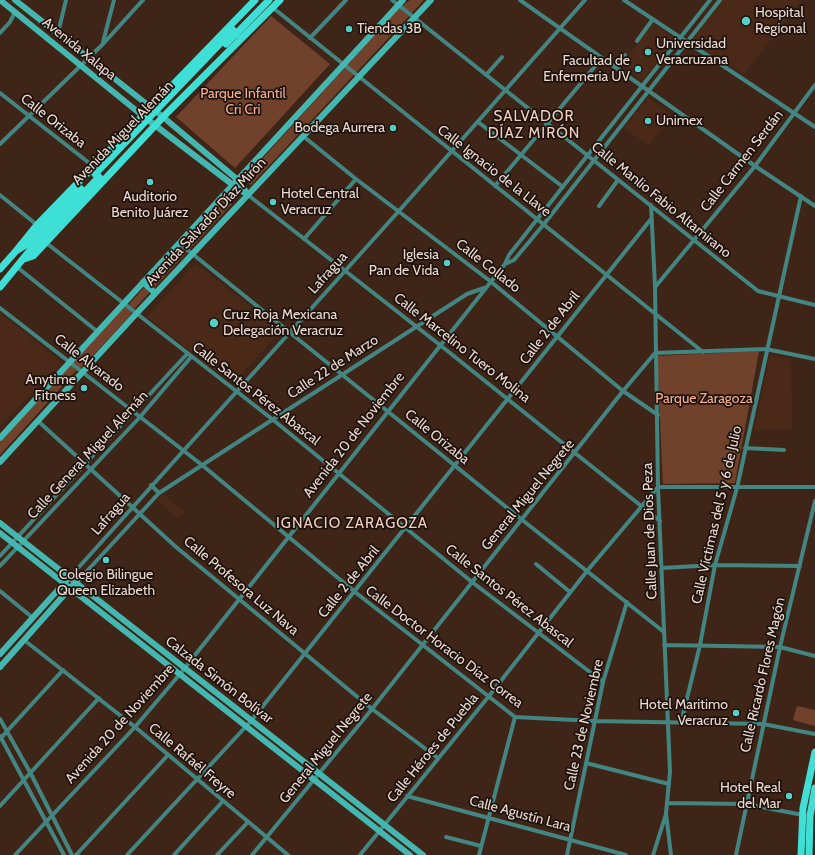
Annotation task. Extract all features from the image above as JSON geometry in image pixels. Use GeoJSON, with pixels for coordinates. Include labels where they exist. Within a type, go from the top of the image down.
{"type":"FeatureCollection","features":[{"type":"Feature","properties":{"kind":"main road","name":"Avenida Xalapa"},"geometry":{"type":"LineString","coordinates":[[0,0],[143,116]]}},
{"type":"Feature","properties":{"kind":"main road"},"geometry":{"type":"LineString","coordinates":[[16,251],[37,225],[254,0]]}},
{"type":"Feature","properties":{"kind":"main road","name":"Avenida Miguel Alemán"},"geometry":{"type":"LineString","coordinates":[[235,32],[262,0]]}},
{"type":"Feature","properties":{"kind":"main road","name":"Avenida Miguel Alemán"},"geometry":{"type":"LineString","coordinates":[[0,287],[31,249],[97,176],[235,32],[269,0]]}},
{"type":"Feature","properties":{"kind":"main road"},"geometry":{"type":"LineString","coordinates":[[24,259],[33,256],[163,117],[280,0]]}},
{"type":"Feature","properties":{"kind":"main road","name":"Avenida Salvador Díaz Mirón"},"geometry":{"type":"LineString","coordinates":[[0,462],[155,293],[303,136],[360,78],[431,0]]}},
{"type":"Feature","properties":{"kind":"main road","name":"Avenida Xalapa"},"geometry":{"type":"LineString","coordinates":[[18,1],[151,108]]}},
{"type":"Feature","properties":{"kind":"main road"},"geometry":{"type":"LineString","coordinates":[[15,12],[18,1]]}},
{"type":"Feature","properties":{"kind":"main road","name":"Avenida Salvador Díaz Mirón"},"geometry":{"type":"LineString","coordinates":[[0,438],[123,303],[344,66],[401,2]]}},
{"type":"Feature","properties":{"kind":"main road"},"geometry":{"type":"LineString","coordinates":[[168,90],[169,95],[173,99],[180,100]]}},
{"type":"Feature","properties":{"kind":"main road","name":"Calle Marcelino Tuero Molina"},"geometry":{"type":"LineString","coordinates":[[151,108],[238,180],[248,195]]}},
{"type":"Feature","properties":{"kind":"main road","name":"Calle Marcelino Tuero Molina"},"geometry":{"type":"LineString","coordinates":[[143,116],[248,195]]}},
{"type":"Feature","properties":{"kind":"main road"},"geometry":{"type":"LineString","coordinates":[[125,134],[132,134],[137,140],[137,145]]}},
{"type":"Feature","properties":{"kind":"main road","name":"Avenida Miguel Alemán"},"geometry":{"type":"LineString","coordinates":[[0,269],[16,251],[27,244],[97,176]]}},
{"type":"Feature","properties":{"kind":"main road"},"geometry":{"type":"LineString","coordinates":[[143,282],[155,293]]}},
{"type":"Feature","properties":{"kind":"main road","name":"Calzada Simón Bolívar"},"geometry":{"type":"LineString","coordinates":[[0,523],[423,855]]}},
{"type":"Feature","properties":{"kind":"main road","name":"Calzada Simón Bolívar"},"geometry":{"type":"LineString","coordinates":[[0,533],[410,855]]}},
{"type":"Feature","properties":{"kind":"main road"},"geometry":{"type":"LineString","coordinates":[[0,654],[3,646],[34,618],[70,577]]}},
{"type":"Feature","properties":{"kind":"main road"},"geometry":{"type":"LineString","coordinates":[[0,667],[76,582]]}},
{"type":"Feature","properties":{"kind":"main road"},"geometry":{"type":"LineString","coordinates":[[801,855],[802,815],[815,752]]}},
{"type":"Feature","properties":{"kind":"main road"},"geometry":{"type":"LineString","coordinates":[[809,855],[811,810],[815,788]]}},
{"type":"Feature","properties":{"kind":"street"},"geometry":{"type":"LineString","coordinates":[[58,33],[66,0]]}},
{"type":"Feature","properties":{"kind":"street"},"geometry":{"type":"LineString","coordinates":[[103,44],[114,0]]}},
{"type":"Feature","properties":{"kind":"street"},"geometry":{"type":"LineString","coordinates":[[134,0],[139,4]]}},
{"type":"Feature","properties":{"kind":"street"},"geometry":{"type":"LineString","coordinates":[[0,144],[103,44],[144,0]]}},
{"type":"Feature","properties":{"kind":"street"},"geometry":{"type":"LineString","coordinates":[[310,38],[346,0]]}},
{"type":"Feature","properties":{"kind":"street","name":"Calle Manlio Fabio Altamirano"},"geometry":{"type":"LineString","coordinates":[[392,0],[401,2],[414,18],[758,291],[815,305]]}},
{"type":"Feature","properties":{"kind":"street"},"geometry":{"type":"LineString","coordinates":[[520,0],[755,166],[815,206]]}},
{"type":"Feature","properties":{"kind":"street","name":"Lafragua"},"geometry":{"type":"LineString","coordinates":[[70,577],[235,391],[506,91],[585,0]]}},
{"type":"Feature","properties":{"kind":"street"},"geometry":{"type":"LineString","coordinates":[[624,0],[815,127]]}},
{"type":"Feature","properties":{"kind":"street","name":"Avenida 20 de Noviembre"},"geometry":{"type":"LineString","coordinates":[[15,855],[135,727],[185,668],[387,410],[484,288],[505,264],[509,255],[710,0]]}},
{"type":"Feature","properties":{"kind":"street","name":"Avenida 20 de Noviembre"},"geometry":{"type":"LineString","coordinates":[[505,264],[514,260],[544,224],[720,0]]}},
{"type":"Feature","properties":{"kind":"street","name":"Calle Ignacio de la Llave"},"geometry":{"type":"LineString","coordinates":[[272,7],[451,152],[544,224],[703,352]]}},
{"type":"Feature","properties":{"kind":"street"},"geometry":{"type":"LineString","coordinates":[[0,33],[10,22],[15,12]]}},
{"type":"Feature","properties":{"kind":"street"},"geometry":{"type":"LineString","coordinates":[[637,41],[653,19]]}},
{"type":"Feature","properties":{"kind":"street"},"geometry":{"type":"LineString","coordinates":[[616,67],[625,55]]}},
{"type":"Feature","properties":{"kind":"street"},"geometry":{"type":"LineString","coordinates":[[486,75],[502,57]]}},
{"type":"Feature","properties":{"kind":"street"},"geometry":{"type":"LineString","coordinates":[[495,186],[546,123],[602,58]]}},
{"type":"Feature","properties":{"kind":"street","name":"Calle Carmen Serdán"},"geometry":{"type":"LineString","coordinates":[[655,286],[755,166],[815,85]]}},
{"type":"Feature","properties":{"kind":"street","name":"Calle Orizaba"},"geometry":{"type":"LineString","coordinates":[[0,93],[93,166]]}},
{"type":"Feature","properties":{"kind":"street"},"geometry":{"type":"LineString","coordinates":[[478,122],[563,187]]}},
{"type":"Feature","properties":{"kind":"street","name":"Calle Collado"},"geometry":{"type":"LineString","coordinates":[[303,136],[398,212],[490,281],[623,391],[658,415]]}},
{"type":"Feature","properties":{"kind":"street"},"geometry":{"type":"LineString","coordinates":[[304,239],[356,179]]}},
{"type":"Feature","properties":{"kind":"street"},"geometry":{"type":"LineString","coordinates":[[599,206],[618,180]]}},
{"type":"Feature","properties":{"kind":"street"},"geometry":{"type":"LineString","coordinates":[[0,195],[37,225]]}},
{"type":"Feature","properties":{"kind":"street","name":"Calle Marcelino Tuero Molina"},"geometry":{"type":"LineString","coordinates":[[248,195],[415,327],[440,345],[660,521]]}},
{"type":"Feature","properties":{"kind":"street","name":"Calle Víctimas del 5 y 6 de Julio"},"geometry":{"type":"LineString","coordinates":[[681,723],[700,645],[715,566],[737,488],[766,349],[801,196]]}},
{"type":"Feature","properties":{"kind":"street","name":"Calle Juan de Dios Peza"},"geometry":{"type":"LineString","coordinates":[[651,205],[656,313],[658,487],[668,722],[669,784],[666,813],[671,855]]}},
{"type":"Feature","properties":{"kind":"street","name":"Calle 2 de Abril"},"geometry":{"type":"LineString","coordinates":[[127,855],[251,721],[456,466],[651,219]]}},
{"type":"Feature","properties":{"kind":"street","name":"Calle Santos Pérez Abascal"},"geometry":{"type":"LineString","coordinates":[[46,242],[339,472],[472,582],[603,682]]}},
{"type":"Feature","properties":{"kind":"street","name":"Calle Orizaba"},"geometry":{"type":"LineString","coordinates":[[179,243],[521,519],[664,632]]}},
{"type":"Feature","properties":{"kind":"street"},"geometry":{"type":"LineString","coordinates":[[17,267],[98,332]]}},
{"type":"Feature","properties":{"kind":"street","name":"Calle 22 de Marzo"},"geometry":{"type":"LineString","coordinates":[[139,513],[159,493],[272,419],[467,294],[484,288]]}},
{"type":"Feature","properties":{"kind":"street","name":"Calle Alvarado"},"geometry":{"type":"LineString","coordinates":[[0,308],[183,450]]}},
{"type":"Feature","properties":{"kind":"street"},"geometry":{"type":"LineString","coordinates":[[656,353],[766,349],[815,359]]}},
{"type":"Feature","properties":{"kind":"street","name":"General Miguel Negrete"},"geometry":{"type":"LineString","coordinates":[[252,855],[268,838],[318,774],[372,709],[521,519],[575,454],[623,391],[656,353]]}},
{"type":"Feature","properties":{"kind":"street","name":"Calle General Miguel Alemán"},"geometry":{"type":"LineString","coordinates":[[0,566],[21,539],[86,464],[187,354]]}},
{"type":"Feature","properties":{"kind":"street","name":"Calle General Miguel Alemán"},"geometry":{"type":"LineString","coordinates":[[21,539],[140,417],[191,357]]}},
{"type":"Feature","properties":{"kind":"street","name":"Calle Profesora Luz Nava"},"geometry":{"type":"LineString","coordinates":[[38,421],[176,546],[372,709],[438,758]]}},
{"type":"Feature","properties":{"kind":"street"},"geometry":{"type":"LineString","coordinates":[[745,448],[784,450]]}},
{"type":"Feature","properties":{"kind":"street","name":"Calle Doctor Horacio Díaz Correa"},"geometry":{"type":"LineString","coordinates":[[183,450],[355,592],[489,696],[514,718],[763,724],[815,734]]}},
{"type":"Feature","properties":{"kind":"street"},"geometry":{"type":"LineString","coordinates":[[151,485],[159,493]]}},
{"type":"Feature","properties":{"kind":"street"},"geometry":{"type":"LineString","coordinates":[[658,487],[815,487]]}},
{"type":"Feature","properties":{"kind":"street","name":"Calle Héroes de Puebla"},"geometry":{"type":"LineString","coordinates":[[360,855],[489,696],[587,571],[658,487]]}},
{"type":"Feature","properties":{"kind":"street","name":"Calle Ricardo Flores Magón"},"geometry":{"type":"LineString","coordinates":[[736,855],[780,647],[815,500]]}},
{"type":"Feature","properties":{"kind":"street","name":"Lafragua"},"geometry":{"type":"LineString","coordinates":[[76,582],[139,513]]}},
{"type":"Feature","properties":{"kind":"street","name":"Calle General Miguel Alemán"},"geometry":{"type":"LineString","coordinates":[[0,556],[16,545]]}},
{"type":"Feature","properties":{"kind":"street"},"geometry":{"type":"LineString","coordinates":[[536,564],[570,592]]}},
{"type":"Feature","properties":{"kind":"street"},"geometry":{"type":"LineString","coordinates":[[662,568],[715,566],[800,566]]}},
{"type":"Feature","properties":{"kind":"street"},"geometry":{"type":"LineString","coordinates":[[0,591],[34,618]]}},
{"type":"Feature","properties":{"kind":"street","name":"Calle 23 de Noviembre"},"geometry":{"type":"LineString","coordinates":[[567,855],[603,682],[627,602]]}},
{"type":"Feature","properties":{"kind":"street","name":"Calle Rafaél Freyre"},"geometry":{"type":"LineString","coordinates":[[24,640],[135,727],[288,855]]}},
{"type":"Feature","properties":{"kind":"street"},"geometry":{"type":"LineString","coordinates":[[664,645],[780,647],[815,656]]}},
{"type":"Feature","properties":{"kind":"street"},"geometry":{"type":"LineString","coordinates":[[63,670],[0,738],[64,855]]}},
{"type":"Feature","properties":{"kind":"street"},"geometry":{"type":"LineString","coordinates":[[0,806],[31,774],[99,698]]}},
{"type":"Feature","properties":{"kind":"street"},"geometry":{"type":"LineString","coordinates":[[479,855],[514,718]]}},
{"type":"Feature","properties":{"kind":"street"},"geometry":{"type":"LineString","coordinates":[[0,719],[31,774],[72,855]]}},
{"type":"Feature","properties":{"kind":"street"},"geometry":{"type":"LineString","coordinates":[[76,855],[168,755]]}},
{"type":"Feature","properties":{"kind":"street"},"geometry":{"type":"LineString","coordinates":[[586,763],[669,784]]}},
{"type":"Feature","properties":{"kind":"street","name":"Calle Agustín Lara"},"geometry":{"type":"LineString","coordinates":[[407,796],[626,855]]}},
{"type":"Feature","properties":{"kind":"street"},"geometry":{"type":"LineString","coordinates":[[174,855],[223,801]]}},
{"type":"Feature","properties":{"kind":"street"},"geometry":{"type":"LineString","coordinates":[[667,803],[746,804],[802,815]]}},
{"type":"Feature","properties":{"kind":"street"},"geometry":{"type":"LineString","coordinates":[[653,855],[666,813]]}},
{"type":"Feature","properties":{"kind":"street"},"geometry":{"type":"LineString","coordinates":[[217,855],[248,822]]}},
{"type":"Feature","properties":{"kind":"street"},"geometry":{"type":"LineString","coordinates":[[446,837],[481,846]]}},
{"type":"Feature","properties":{"kind":"shaded area","name":"Hospital Regional"},"geometry":{"type":"Polygon","coordinates":[[[722,0],[802,0],[744,74],[689,42],[722,0]]]}},
{"type":"Feature","properties":{"kind":"shaded area","name":"Universidad Veracruzana"},"geometry":{"type":"Polygon","coordinates":[[[653,23],[674,39],[643,81],[622,65],[653,23]]]}},
{"type":"Feature","properties":{"kind":"shaded area","name":"Unimex"},"geometry":{"type":"Polygon","coordinates":[[[648,98],[672,115],[649,145],[624,128],[648,98]]]}},
{"type":"Feature","properties":{"kind":"shaded area","name":"Cruz Roja Mexicana Delegación Veracruz"},"geometry":{"type":"Polygon","coordinates":[[[195,263],[281,330],[233,384],[147,317],[195,263]]]}},
{"type":"Feature","properties":{"kind":"shaded area"},"geometry":{"type":"Polygon","coordinates":[[[0,313],[62,363],[0,426],[0,313]]]}},
{"type":"Feature","properties":{"kind":"shaded area"},"geometry":{"type":"Polygon","coordinates":[[[770,355],[791,359],[792,430],[754,430],[770,355]]]}},
{"type":"Feature","properties":{"kind":"shaded area"},"geometry":{"type":"Polygon","coordinates":[[[163,494],[184,512],[177,518],[157,500],[163,494]]]}},
{"type":"Feature","properties":{"kind":"green space"},"geometry":{"type":"Polygon","coordinates":[[[410,0],[424,0],[251,185],[244,179],[398,9],[410,0]]]}},
{"type":"Feature","properties":{"kind":"green space","name":"Parque Infantil Cri Cri"},"geometry":{"type":"Polygon","coordinates":[[[271,16],[330,64],[235,168],[176,117],[271,16]]]}},
{"type":"Feature","properties":{"kind":"green space"},"geometry":{"type":"Polygon","coordinates":[[[226,198],[232,204],[136,307],[128,318],[82,367],[75,372],[0,455],[0,442],[119,310],[129,304],[226,198]]]}},
{"type":"Feature","properties":{"kind":"green space","name":"Parque Zaragoza"},"geometry":{"type":"Polygon","coordinates":[[[759,351],[735,483],[663,484],[657,356],[759,351]]]}},
{"type":"Feature","properties":{"kind":"green space"},"geometry":{"type":"Polygon","coordinates":[[[797,706],[815,710],[815,726],[793,720],[797,706]]]}},
{"type":"Feature","properties":{"kind":"place","name":"Hospital Regional"},"geometry":{"type":"Point","coordinates":[746,21]}},
{"type":"Feature","properties":{"kind":"place","name":"Tiendas 3B"},"geometry":{"type":"Point","coordinates":[349,29]}},
{"type":"Feature","properties":{"kind":"place","name":"Universidad Veracruzana"},"geometry":{"type":"Point","coordinates":[648,52]}},
{"type":"Feature","properties":{"kind":"place","name":"Facultad de Enfermeria UV"},"geometry":{"type":"Point","coordinates":[638,69]}},
{"type":"Feature","properties":{"kind":"place","name":"Unimex"},"geometry":{"type":"Point","coordinates":[648,121]}},
{"type":"Feature","properties":{"kind":"place","name":"Bodega Aurrera"},"geometry":{"type":"Point","coordinates":[393,128]}},
{"type":"Feature","properties":{"kind":"place","name":"Auditorio Benito Juárez"},"geometry":{"type":"Point","coordinates":[150,182]}},
{"type":"Feature","properties":{"kind":"place","name":"Hotel Central Veracruz"},"geometry":{"type":"Point","coordinates":[273,202]}},
{"type":"Feature","properties":{"kind":"place","name":"Iglesia Pan de Vida"},"geometry":{"type":"Point","coordinates":[447,263]}},
{"type":"Feature","properties":{"kind":"place","name":"Cruz Roja Mexicana Delegación Veracruz"},"geometry":{"type":"Point","coordinates":[214,323]}},
{"type":"Feature","properties":{"kind":"place","name":"Anytime Fitness"},"geometry":{"type":"Point","coordinates":[84,388]}},
{"type":"Feature","properties":{"kind":"place","name":"Colegio Bilingue Queen Elizabeth"},"geometry":{"type":"Point","coordinates":[106,560]}},
{"type":"Feature","properties":{"kind":"place","name":"Hotel Maritimo Veracruz"},"geometry":{"type":"Point","coordinates":[736,713]}},
{"type":"Feature","properties":{"kind":"place","name":"Hotel Real del Mar"},"geometry":{"type":"Point","coordinates":[789,796]}},
{"type":"Feature","properties":{"kind":"district","name":"SALVADOR DÍAZ MIRÓN"},"geometry":{"type":"Point","coordinates":[534,126]}},
{"type":"Feature","properties":{"kind":"district","name":"IGNACIO ZARAGOZA"},"geometry":{"type":"Point","coordinates":[352,524]}}]}
